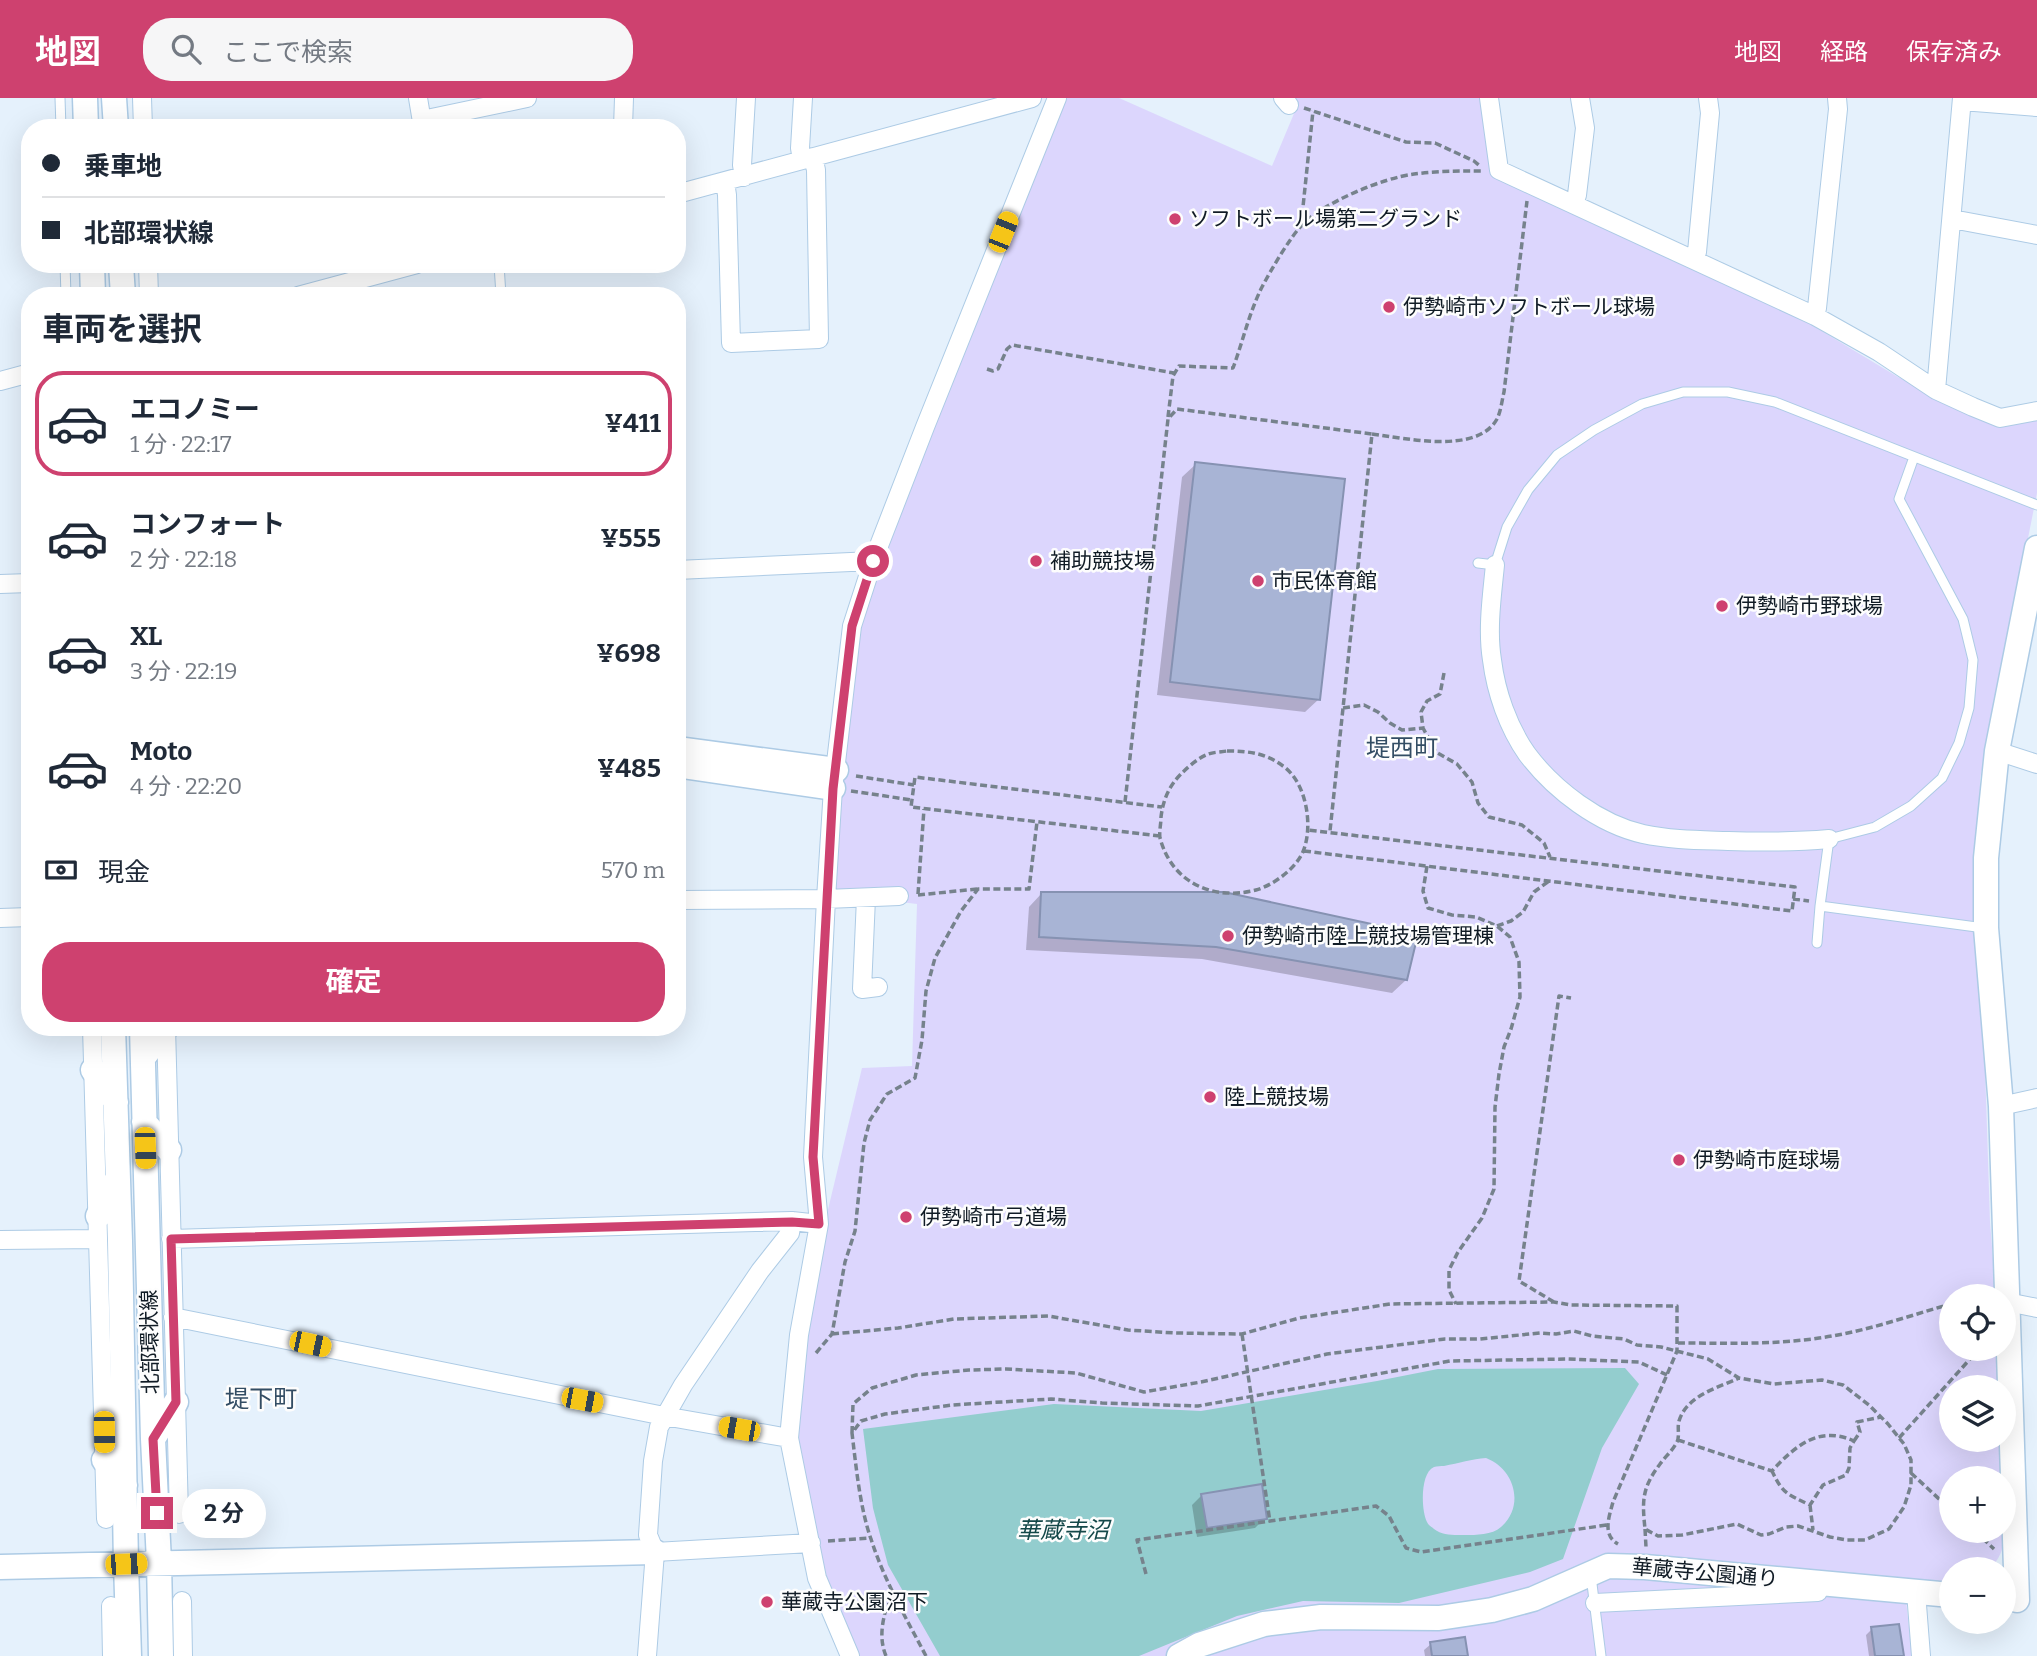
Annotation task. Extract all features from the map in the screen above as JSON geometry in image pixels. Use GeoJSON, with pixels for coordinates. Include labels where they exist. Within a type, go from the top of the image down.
{"type":"FeatureCollection","features":[{"type":"Feature","properties":{"kind":"street"},"geometry":{"type":"LineString","coordinates":[[85,98],[86,119]]}},
{"type":"Feature","properties":{"kind":"street"},"geometry":{"type":"LineString","coordinates":[[114,98],[115,119]]}},
{"type":"Feature","properties":{"kind":"street"},"geometry":{"type":"LineString","coordinates":[[142,98],[143,119]]}},
{"type":"Feature","properties":{"kind":"street"},"geometry":{"type":"LineString","coordinates":[[418,98],[421,119]]}},
{"type":"Feature","properties":{"kind":"street"},"geometry":{"type":"LineString","coordinates":[[442,119],[527,98]]}},
{"type":"Feature","properties":{"kind":"street"},"geometry":{"type":"LineString","coordinates":[[624,98],[624,119]]}},
{"type":"Feature","properties":{"kind":"street"},"geometry":{"type":"LineString","coordinates":[[744,177],[742,165],[746,98]]}},
{"type":"Feature","properties":{"kind":"street"},"geometry":{"type":"LineString","coordinates":[[725,182],[731,343],[819,339],[816,170],[800,148],[803,98]]}},
{"type":"Feature","properties":{"kind":"street"},"geometry":{"type":"LineString","coordinates":[[850,1656],[821,1590],[815,1542],[789,1438],[799,1335],[819,1224],[813,1157],[826,899],[842,781],[852,626],[873,561],[1057,98]]}},
{"type":"Feature","properties":{"kind":"street"},"geometry":{"type":"LineString","coordinates":[[1489,98],[1499,170],[1815,316],[1879,352],[1936,390],[2000,418],[2037,411]]}},
{"type":"Feature","properties":{"kind":"street"},"geometry":{"type":"LineString","coordinates":[[1574,204],[1585,128],[1580,98]]}},
{"type":"Feature","properties":{"kind":"street"},"geometry":{"type":"LineString","coordinates":[[1694,258],[1697,253],[1709,127],[1708,98]]}},
{"type":"Feature","properties":{"kind":"street"},"geometry":{"type":"LineString","coordinates":[[1815,316],[1837,98]]}},
{"type":"Feature","properties":{"kind":"street"},"geometry":{"type":"LineString","coordinates":[[686,192],[1021,99]]}},
{"type":"Feature","properties":{"kind":"street"},"geometry":{"type":"LineString","coordinates":[[1936,390],[1962,100],[2037,107]]}},
{"type":"Feature","properties":{"kind":"street"},"geometry":{"type":"LineString","coordinates":[[1952,219],[2037,235]]}},
{"type":"Feature","properties":{"kind":"street"},"geometry":{"type":"LineString","coordinates":[[331,287],[384,273]]}},
{"type":"Feature","properties":{"kind":"street"},"geometry":{"type":"LineString","coordinates":[[0,381],[21,375]]}},
{"type":"Feature","properties":{"kind":"street"},"geometry":{"type":"LineString","coordinates":[[2006,1284],[2001,1106],[1986,928],[1986,858],[1997,751],[2034,577],[2037,548]]}},
{"type":"Feature","properties":{"kind":"street"},"geometry":{"type":"LineString","coordinates":[[686,570],[873,561]]}},
{"type":"Feature","properties":{"kind":"street"},"geometry":{"type":"LineString","coordinates":[[1487,564],[1492,660],[1505,713],[1527,753],[1553,782],[1603,819],[1641,834],[1681,840],[1800,842],[1829,839]]}},
{"type":"Feature","properties":{"kind":"street"},"geometry":{"type":"LineString","coordinates":[[0,584],[21,583]]}},
{"type":"Feature","properties":{"kind":"street"},"geometry":{"type":"LineString","coordinates":[[686,751],[842,781]]}},
{"type":"Feature","properties":{"kind":"street"},"geometry":{"type":"LineString","coordinates":[[1997,751],[2037,764]]}},
{"type":"Feature","properties":{"kind":"street"},"geometry":{"type":"LineString","coordinates":[[686,767],[842,781]]}},
{"type":"Feature","properties":{"kind":"street"},"geometry":{"type":"LineString","coordinates":[[686,900],[899,896]]}},
{"type":"Feature","properties":{"kind":"street"},"geometry":{"type":"LineString","coordinates":[[866,898],[862,989],[878,987]]}},
{"type":"Feature","properties":{"kind":"street"},"geometry":{"type":"LineString","coordinates":[[0,918],[21,917]]}},
{"type":"Feature","properties":{"kind":"street"},"geometry":{"type":"LineString","coordinates":[[92,1036],[106,1519]]}},
{"type":"Feature","properties":{"kind":"street","name":"北部環状線"},"geometry":{"type":"LineString","coordinates":[[113,1036],[129,1656]]}},
{"type":"Feature","properties":{"kind":"street","name":"北部環状線"},"geometry":{"type":"LineString","coordinates":[[142,1036],[161,1656]]}},
{"type":"Feature","properties":{"kind":"street"},"geometry":{"type":"LineString","coordinates":[[143,1058],[159,1036]]}},
{"type":"Feature","properties":{"kind":"street"},"geometry":{"type":"LineString","coordinates":[[166,1036],[179,1514]]}},
{"type":"Feature","properties":{"kind":"street"},"geometry":{"type":"LineString","coordinates":[[93,1070],[116,1102]]}},
{"type":"Feature","properties":{"kind":"street"},"geometry":{"type":"LineString","coordinates":[[2001,1106],[2037,1098]]}},
{"type":"Feature","properties":{"kind":"street"},"geometry":{"type":"LineString","coordinates":[[145,1122],[169,1150]]}},
{"type":"Feature","properties":{"kind":"street"},"geometry":{"type":"LineString","coordinates":[[98,1227],[118,1177]]}},
{"type":"Feature","properties":{"kind":"street"},"geometry":{"type":"LineString","coordinates":[[171,1239],[792,1222],[819,1224]]}},
{"type":"Feature","properties":{"kind":"street"},"geometry":{"type":"LineString","coordinates":[[647,1656],[655,1552],[648,1535],[653,1461],[659,1427],[683,1385],[760,1271],[790,1233],[792,1222]]}},
{"type":"Feature","properties":{"kind":"street"},"geometry":{"type":"LineString","coordinates":[[0,1240],[98,1227]]}},
{"type":"Feature","properties":{"kind":"street"},"geometry":{"type":"LineString","coordinates":[[2016,1303],[2037,1308]]}},
{"type":"Feature","properties":{"kind":"street"},"geometry":{"type":"LineString","coordinates":[[173,1317],[664,1416],[789,1438]]}},
{"type":"Feature","properties":{"kind":"street"},"geometry":{"type":"LineString","coordinates":[[2009,1361],[2019,1601]]}},
{"type":"Feature","properties":{"kind":"street"},"geometry":{"type":"LineString","coordinates":[[153,1439],[176,1402]]}},
{"type":"Feature","properties":{"kind":"street"},"geometry":{"type":"LineString","coordinates":[[104,1460],[125,1485]]}},
{"type":"Feature","properties":{"kind":"street"},"geometry":{"type":"LineString","coordinates":[[0,1567],[655,1552],[815,1542]]}},
{"type":"Feature","properties":{"kind":"street","name":"華蔵寺公園通り"},"geometry":{"type":"LineString","coordinates":[[1179,1656],[1199,1645],[1264,1624],[1321,1617],[1439,1618],[1492,1610],[1533,1599],[1608,1566],[1641,1557],[1877,1589],[1939,1594]]}},
{"type":"Feature","properties":{"kind":"street"},"geometry":{"type":"LineString","coordinates":[[1595,1603],[1877,1589]]}},
{"type":"Feature","properties":{"kind":"street"},"geometry":{"type":"LineString","coordinates":[[1916,1592],[1921,1656]]}},
{"type":"Feature","properties":{"kind":"street"},"geometry":{"type":"LineString","coordinates":[[181,1656],[182,1601]]}},
{"type":"Feature","properties":{"kind":"street"},"geometry":{"type":"LineString","coordinates":[[111,1606],[112,1656]]}},
{"type":"Feature","properties":{"kind":"street"},"geometry":{"type":"LineString","coordinates":[[161,1628],[181,1656]]}},
{"type":"Feature","properties":{"kind":"lane"},"geometry":{"type":"LineString","coordinates":[[60,98],[61,119]]}},
{"type":"Feature","properties":{"kind":"lane"},"geometry":{"type":"LineString","coordinates":[[1487,564],[1528,490],[1557,455],[1594,430],[1642,404],[1683,392],[1728,392],[1775,402],[2037,505]]}},
{"type":"Feature","properties":{"kind":"lane"},"geometry":{"type":"LineString","coordinates":[[1817,943],[1819,906],[1829,839],[1875,827],[1911,806],[1942,778],[1959,743],[1969,708],[1973,660],[1962,619],[1899,499],[1914,457]]}},
{"type":"Feature","properties":{"kind":"lane"},"geometry":{"type":"LineString","coordinates":[[1819,906],[1986,928]]}},
{"type":"Feature","properties":{"kind":"lane"},"geometry":{"type":"LineString","coordinates":[[1591,1574],[1601,1656]]}},
{"type":"Feature","properties":{"kind":"path"},"geometry":{"type":"LineString","coordinates":[[1125,802],[1168,419],[1175,373],[1179,366],[1233,368],[1249,317],[1262,287],[1301,226],[1316,212],[1362,190],[1410,174],[1486,171],[1474,161],[1435,143],[1406,142],[1286,102]]}},
{"type":"Feature","properties":{"kind":"path"},"geometry":{"type":"LineString","coordinates":[[1301,226],[1312,111]]}},
{"type":"Feature","properties":{"kind":"path"},"geometry":{"type":"LineString","coordinates":[[1168,419],[1177,409],[1446,442],[1485,432],[1497,419],[1504,392],[1528,192]]}},
{"type":"Feature","properties":{"kind":"path"},"geometry":{"type":"LineString","coordinates":[[987,369],[998,369],[1007,349],[1012,345],[1175,373]]}},
{"type":"Feature","properties":{"kind":"path"},"geometry":{"type":"LineString","coordinates":[[1330,832],[1372,434]]}},
{"type":"Feature","properties":{"kind":"path"},"geometry":{"type":"LineString","coordinates":[[1444,673],[1440,694],[1427,701],[1421,712],[1423,728],[1436,752],[1457,764],[1472,782],[1478,803],[1489,817],[1522,825],[1544,843],[1550,858]]}},
{"type":"Feature","properties":{"kind":"path"},"geometry":{"type":"LineString","coordinates":[[1343,708],[1364,705],[1402,730],[1423,728]]}},
{"type":"Feature","properties":{"kind":"path"},"geometry":{"type":"LineString","coordinates":[[1227,751],[1251,751],[1286,767],[1300,786],[1308,830],[1304,851],[1277,881],[1257,890],[1234,893],[1206,891],[1187,881],[1171,864],[1160,836],[1162,807],[1172,783],[1206,755],[1227,751]]}},
{"type":"Feature","properties":{"kind":"path"},"geometry":{"type":"LineString","coordinates":[[1160,836],[911,807],[915,777],[1162,807]]}},
{"type":"Feature","properties":{"kind":"path"},"geometry":{"type":"LineString","coordinates":[[842,781],[914,785]]}},
{"type":"Feature","properties":{"kind":"path"},"geometry":{"type":"LineString","coordinates":[[842,781],[912,800]]}},
{"type":"Feature","properties":{"kind":"path"},"geometry":{"type":"LineString","coordinates":[[918,895],[924,809]]}},
{"type":"Feature","properties":{"kind":"path"},"geometry":{"type":"LineString","coordinates":[[899,896],[978,889],[1029,889],[1037,822]]}},
{"type":"Feature","properties":{"kind":"path"},"geometry":{"type":"LineString","coordinates":[[1304,851],[1792,911],[1795,887],[1308,830]]}},
{"type":"Feature","properties":{"kind":"path"},"geometry":{"type":"LineString","coordinates":[[1427,866],[1423,891],[1428,908],[1452,915],[1476,916],[1497,926],[1510,937],[1519,962],[1520,997],[1504,1047],[1495,1107],[1494,1189],[1482,1218],[1449,1270],[1449,1290],[1457,1304]]}},
{"type":"Feature","properties":{"kind":"path"},"geometry":{"type":"LineString","coordinates":[[1497,926],[1523,912],[1534,892],[1549,881]]}},
{"type":"Feature","properties":{"kind":"path"},"geometry":{"type":"LineString","coordinates":[[812,1362],[816,1352],[832,1334],[845,1262],[855,1231],[864,1143],[870,1120],[887,1094],[915,1078],[922,1040],[926,991],[935,958],[961,911],[978,889]]}},
{"type":"Feature","properties":{"kind":"path"},"geometry":{"type":"LineString","coordinates":[[1554,1302],[1519,1282],[1559,996],[1571,998]]}},
{"type":"Feature","properties":{"kind":"path"},"geometry":{"type":"LineString","coordinates":[[832,1334],[954,1319],[1048,1316],[1128,1330],[1242,1334],[1299,1318],[1390,1304],[1554,1302],[1571,1305],[1677,1306],[1677,1351],[1613,1502],[1607,1525],[1613,1542],[1636,1548],[1641,1557]]}},
{"type":"Feature","properties":{"kind":"path"},"geometry":{"type":"LineString","coordinates":[[1678,1343],[1777,1343],[1821,1338],[1867,1329],[1939,1308]]}},
{"type":"Feature","properties":{"kind":"path"},"geometry":{"type":"LineString","coordinates":[[926,1656],[870,1538],[852,1433],[853,1405],[872,1388],[916,1375],[1006,1369],[1076,1373],[1144,1392],[1327,1354],[1445,1339],[1480,1339],[1574,1331],[1624,1339],[1637,1345],[1661,1347],[1708,1359],[1739,1378],[1774,1384],[1822,1380],[1843,1385],[1881,1417],[1899,1438],[1911,1460],[1911,1485],[1904,1507],[1889,1529],[1865,1541],[1847,1541],[1798,1526],[1761,1535],[1737,1524],[1692,1534],[1658,1536],[1645,1529]]}},
{"type":"Feature","properties":{"kind":"path"},"geometry":{"type":"LineString","coordinates":[[1242,1334],[1270,1522]]}},
{"type":"Feature","properties":{"kind":"path"},"geometry":{"type":"LineString","coordinates":[[852,1433],[861,1421],[885,1414],[952,1405],[1051,1399],[1198,1406],[1450,1361],[1567,1359],[1639,1362],[1667,1375]]}},
{"type":"Feature","properties":{"kind":"path"},"geometry":{"type":"LineString","coordinates":[[1899,1438],[1968,1361]]}},
{"type":"Feature","properties":{"kind":"path"},"geometry":{"type":"LineString","coordinates":[[1641,1557],[1645,1529],[1642,1503],[1646,1488],[1678,1440],[1679,1420],[1699,1396],[1739,1378]]}},
{"type":"Feature","properties":{"kind":"path"},"geometry":{"type":"LineString","coordinates":[[1813,1530],[1810,1504],[1823,1486],[1846,1475],[1850,1448],[1860,1432],[1857,1422],[1881,1417]]}},
{"type":"Feature","properties":{"kind":"path"},"geometry":{"type":"LineString","coordinates":[[1772,1471],[1787,1454],[1815,1438],[1829,1434],[1844,1436],[1854,1441]]}},
{"type":"Feature","properties":{"kind":"path"},"geometry":{"type":"LineString","coordinates":[[1678,1440],[1772,1471],[1780,1487],[1792,1497],[1810,1504]]}},
{"type":"Feature","properties":{"kind":"path"},"geometry":{"type":"LineString","coordinates":[[1911,1473],[1939,1499]]}},
{"type":"Feature","properties":{"kind":"path"},"geometry":{"type":"LineString","coordinates":[[1146,1574],[1137,1540],[1376,1506],[1389,1516],[1406,1548],[1421,1552],[1607,1525]]}},
{"type":"Feature","properties":{"kind":"path"},"geometry":{"type":"LineString","coordinates":[[815,1542],[870,1538]]}},
{"type":"Feature","properties":{"kind":"path"},"geometry":{"type":"LineString","coordinates":[[1988,1543],[2000,1554]]}},
{"type":"Feature","properties":{"kind":"path"},"geometry":{"type":"LineString","coordinates":[[887,1656],[883,1648],[881,1624],[887,1605],[898,1601]]}},
{"type":"Feature","properties":{"kind":"shaded area"},"geometry":{"type":"Polygon","coordinates":[[[1065,98],[1119,98],[1272,166],[1298,104],[1294,98],[1480,98],[1493,176],[1767,298],[1898,377],[1997,426],[2037,419],[2037,493],[1980,779],[1979,880],[1990,1222],[1995,1284],[1939,1284],[1939,1361],[1999,1361],[2000,1375],[1939,1375],[1939,1452],[2002,1452],[2003,1466],[1939,1466],[1939,1543],[2004,1543],[1999,1557],[1939,1557],[1939,1583],[1904,1581],[1912,1656],[859,1656],[829,1588],[794,1424],[825,1222],[862,1068],[912,1066],[917,904],[835,894],[845,755],[862,617],[945,391],[1065,98]]]}},
{"type":"Feature","properties":{"kind":"water","name":"華蔵寺沼"},"geometry":{"type":"Polygon","coordinates":[[[1625,1368],[1639,1384],[1602,1448],[1563,1559],[1530,1572],[1399,1603],[1303,1601],[1237,1616],[1139,1656],[940,1656],[888,1565],[873,1508],[863,1429],[1054,1404],[1201,1411],[1438,1369],[1625,1368]],[[1486,1458],[1435,1467],[1429,1471],[1423,1492],[1428,1524],[1441,1533],[1453,1535],[1484,1534],[1501,1527],[1513,1509],[1514,1499],[1510,1479],[1496,1463],[1486,1458]]]}},
{"type":"Feature","properties":{"kind":"building","name":"市民体育館"},"geometry":{"type":"Polygon","coordinates":[[[1195,462],[1345,479],[1320,700],[1170,682],[1195,462]]]}},
{"type":"Feature","properties":{"kind":"building","name":"伊勢崎市陸上競技場管理棟"},"geometry":{"type":"Polygon","coordinates":[[[1041,892],[1224,892],[1418,934],[1407,980],[1216,947],[1039,937],[1041,892]]]}},
{"type":"Feature","properties":{"kind":"building"},"geometry":{"type":"Polygon","coordinates":[[[1262,1484],[1267,1519],[1207,1528],[1201,1494],[1262,1484]]]}},
{"type":"Feature","properties":{"kind":"building"},"geometry":{"type":"Polygon","coordinates":[[[1899,1624],[1904,1656],[1875,1656],[1871,1627],[1899,1624]]]}},
{"type":"Feature","properties":{"kind":"building"},"geometry":{"type":"Polygon","coordinates":[[[1465,1637],[1468,1656],[1432,1656],[1430,1642],[1465,1637]]]}},
{"type":"Feature","properties":{"kind":"place","name":"ソフトボール場第二グランド"},"geometry":{"type":"Point","coordinates":[1175,219]}},
{"type":"Feature","properties":{"kind":"place","name":"伊勢崎市ソフトボール球場"},"geometry":{"type":"Point","coordinates":[1389,307]}},
{"type":"Feature","properties":{"kind":"place","name":"補助競技場"},"geometry":{"type":"Point","coordinates":[1036,561]}},
{"type":"Feature","properties":{"kind":"place","name":"市民体育館"},"geometry":{"type":"Point","coordinates":[1258,581]}},
{"type":"Feature","properties":{"kind":"place","name":"伊勢崎市野球場"},"geometry":{"type":"Point","coordinates":[1722,606]}},
{"type":"Feature","properties":{"kind":"place","name":"伊勢崎市陸上競技場管理棟"},"geometry":{"type":"Point","coordinates":[1228,936]}},
{"type":"Feature","properties":{"kind":"place","name":"陸上競技場"},"geometry":{"type":"Point","coordinates":[1210,1097]}},
{"type":"Feature","properties":{"kind":"place","name":"伊勢崎市庭球場"},"geometry":{"type":"Point","coordinates":[1679,1160]}},
{"type":"Feature","properties":{"kind":"place","name":"伊勢崎市弓道場"},"geometry":{"type":"Point","coordinates":[906,1217]}},
{"type":"Feature","properties":{"kind":"place","name":"華蔵寺公園沼下"},"geometry":{"type":"Point","coordinates":[767,1602]}},
{"type":"Feature","properties":{"kind":"district","name":"堤西町"},"geometry":{"type":"Point","coordinates":[1402,748]}},
{"type":"Feature","properties":{"kind":"district","name":"堤下町"},"geometry":{"type":"Point","coordinates":[261,1399]}},
{"type":"Feature","properties":{"kind":"route"},"geometry":{"type":"LineString","coordinates":[[157,1513],[153,1439],[176,1402],[171,1239],[792,1222],[819,1224],[813,1157],[833,789],[852,626],[873,561]]}}]}
